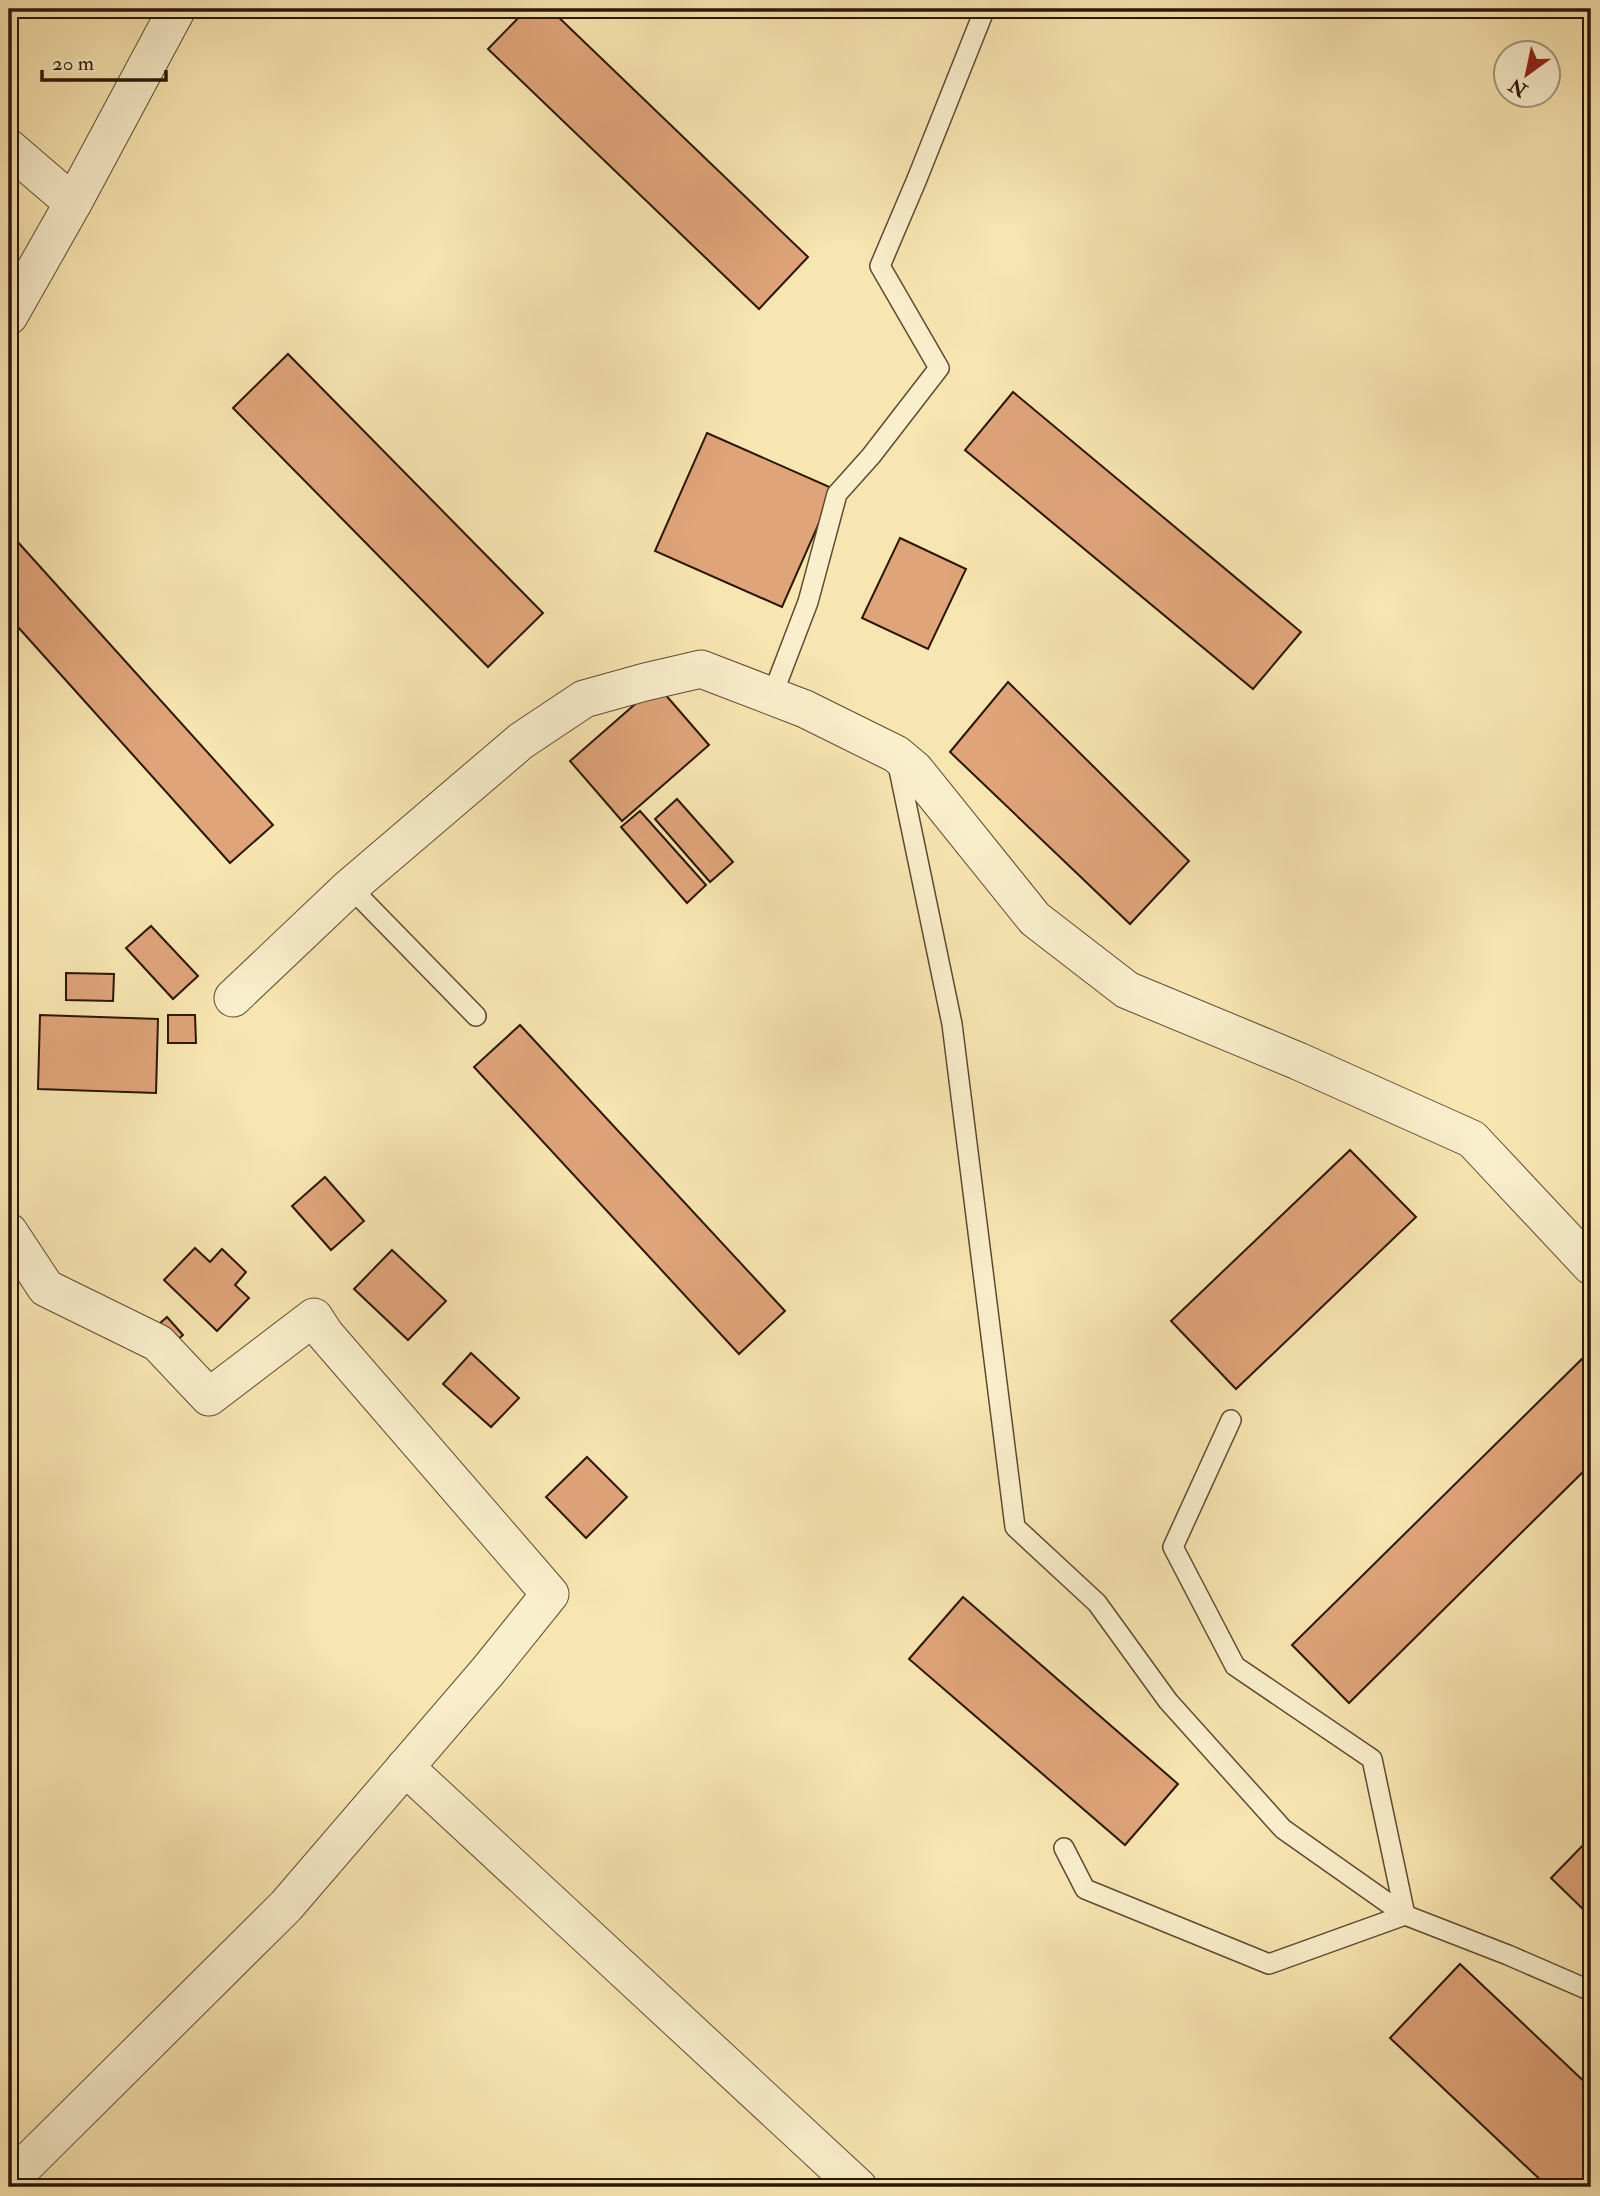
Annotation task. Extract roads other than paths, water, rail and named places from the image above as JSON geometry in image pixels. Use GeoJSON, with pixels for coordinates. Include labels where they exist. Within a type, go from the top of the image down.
{"type":"FeatureCollection","features":[{"type":"Feature","properties":{"kind":"street"},"geometry":{"type":"LineString","coordinates":[[9,316],[177,9]]}},
{"type":"Feature","properties":{"kind":"street"},"geometry":{"type":"LineString","coordinates":[[9,148],[73,203]]}},
{"type":"Feature","properties":{"kind":"street"},"geometry":{"type":"LineString","coordinates":[[233,998],[350,887],[520,741],[584,699],[701,669],[805,709],[896,754],[915,770],[1035,919],[1127,990],[1298,1061],[1472,1139],[1591,1266]]}},
{"type":"Feature","properties":{"kind":"street"},"geometry":{"type":"LineString","coordinates":[[9,1232],[46,1288],[158,1343],[209,1396],[314,1317],[324,1334],[550,1594],[488,1671],[286,1906],[9,2181]]}},
{"type":"Feature","properties":{"kind":"street"},"geometry":{"type":"LineString","coordinates":[[405,1767],[858,2187]]}},
{"type":"Feature","properties":{"kind":"lane"},"geometry":{"type":"LineString","coordinates":[[772,696],[808,602],[837,494],[871,456],[939,368],[880,266],[984,11]]}},
{"type":"Feature","properties":{"kind":"lane"},"geometry":{"type":"LineString","coordinates":[[896,754],[953,1024],[1015,1527],[1097,1603],[1168,1701],[1283,1829],[1405,1915],[1591,1991]]}},
{"type":"Feature","properties":{"kind":"lane"},"geometry":{"type":"LineString","coordinates":[[350,887],[476,1016]]}},
{"type":"Feature","properties":{"kind":"lane"},"geometry":{"type":"LineString","coordinates":[[1231,1420],[1172,1547],[1235,1666],[1372,1759],[1405,1915]]}},
{"type":"Feature","properties":{"kind":"lane"},"geometry":{"type":"LineString","coordinates":[[1064,1848],[1084,1889],[1269,1964],[1405,1915]]}}]}
